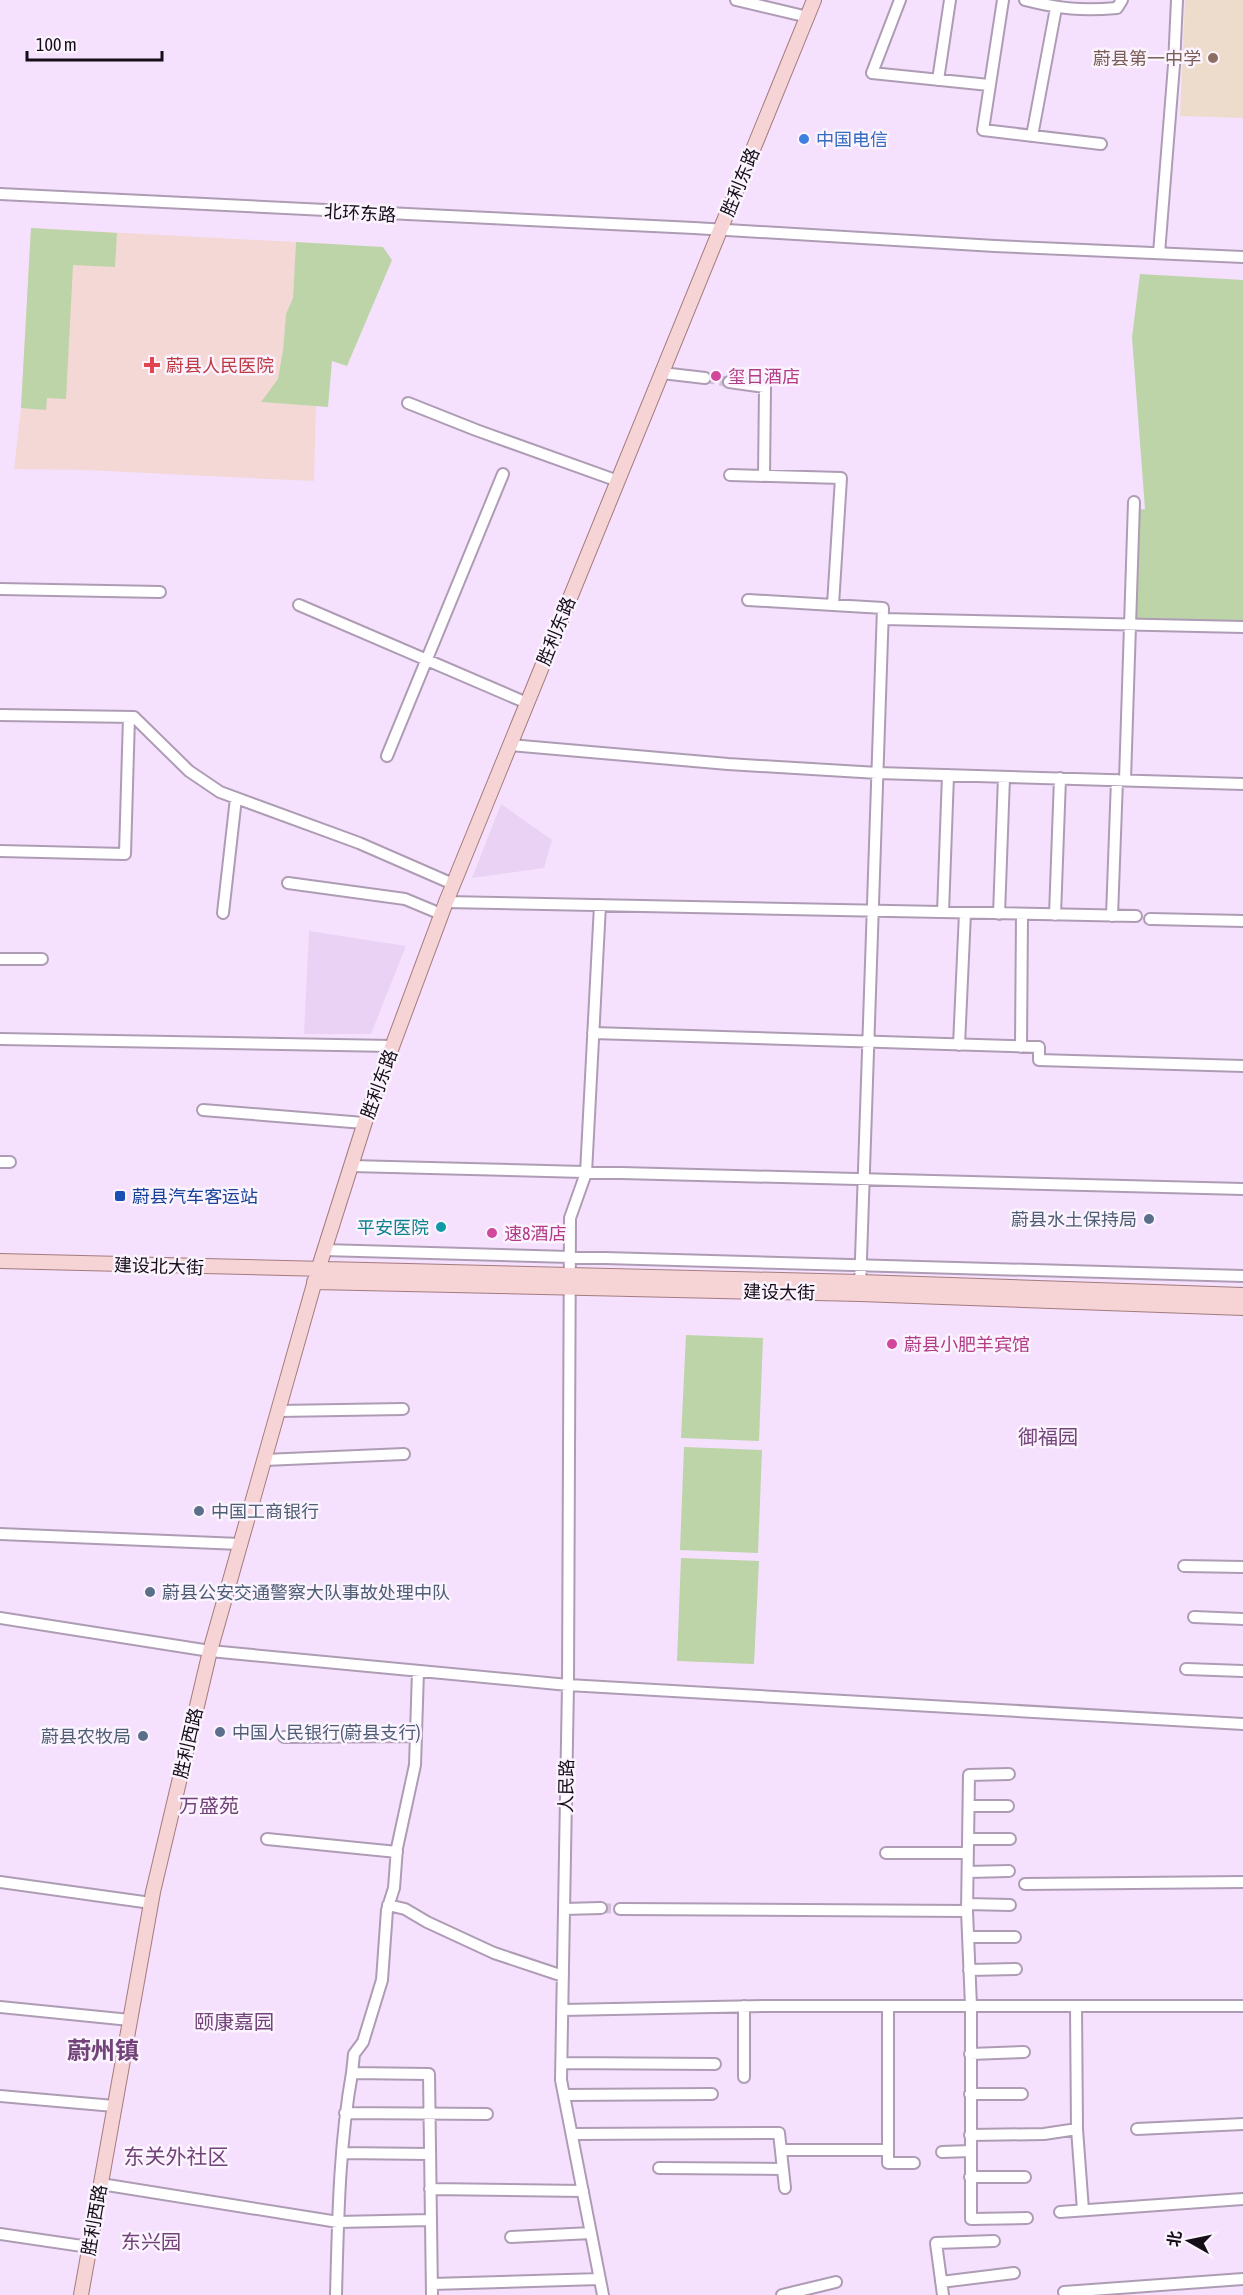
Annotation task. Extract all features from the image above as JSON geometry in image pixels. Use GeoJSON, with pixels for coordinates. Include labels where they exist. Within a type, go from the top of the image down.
{"type":"FeatureCollection","features":[{"type":"Feature","properties":{"kind":"main road","name":"胜利东路"},"geometry":{"type":"LineString","coordinates":[[316,1276],[364,1123],[443,908],[814,0]]}},
{"type":"Feature","properties":{"kind":"main road","name":"建设北大街"},"geometry":{"type":"LineString","coordinates":[[0,1261],[316,1276]]}},
{"type":"Feature","properties":{"kind":"main road","name":"建设大街"},"geometry":{"type":"LineString","coordinates":[[316,1276],[1243,1295]]}},
{"type":"Feature","properties":{"kind":"main road","name":"胜利西路"},"geometry":{"type":"LineString","coordinates":[[81,2295],[151,1904],[210,1651],[316,1276]]}},
{"type":"Feature","properties":{"kind":"main road","name":"建设大街"},"geometry":{"type":"LineString","coordinates":[[860,1288],[1243,1308]]}},
{"type":"Feature","properties":{"kind":"street"},"geometry":{"type":"LineString","coordinates":[[736,0],[808,16]]}},
{"type":"Feature","properties":{"kind":"street"},"geometry":{"type":"LineString","coordinates":[[900,0],[872,73],[989,85]]}},
{"type":"Feature","properties":{"kind":"street"},"geometry":{"type":"LineString","coordinates":[[938,80],[950,0]]}},
{"type":"Feature","properties":{"kind":"street"},"geometry":{"type":"LineString","coordinates":[[1003,0],[982,130],[1101,144]]}},
{"type":"Feature","properties":{"kind":"street"},"geometry":{"type":"LineString","coordinates":[[1025,0],[1040,2],[1056,8],[1094,10],[1117,8],[1122,0]]}},
{"type":"Feature","properties":{"kind":"street"},"geometry":{"type":"LineString","coordinates":[[1159,253],[1177,0]]}},
{"type":"Feature","properties":{"kind":"street"},"geometry":{"type":"LineString","coordinates":[[1032,136],[1056,8]]}},
{"type":"Feature","properties":{"kind":"street","name":"北环东路"},"geometry":{"type":"LineString","coordinates":[[0,194],[1243,257]]}},
{"type":"Feature","properties":{"kind":"street"},"geometry":{"type":"LineString","coordinates":[[662,373],[705,378]]}},
{"type":"Feature","properties":{"kind":"street"},"geometry":{"type":"LineString","coordinates":[[729,382],[765,387],[764,476]]}},
{"type":"Feature","properties":{"kind":"street"},"geometry":{"type":"LineString","coordinates":[[408,403],[618,481]]}},
{"type":"Feature","properties":{"kind":"street"},"geometry":{"type":"LineString","coordinates":[[387,756],[503,474]]}},
{"type":"Feature","properties":{"kind":"street"},"geometry":{"type":"LineString","coordinates":[[730,475],[841,478],[833,605]]}},
{"type":"Feature","properties":{"kind":"street"},"geometry":{"type":"LineString","coordinates":[[1112,916],[1130,625],[1134,502]]}},
{"type":"Feature","properties":{"kind":"street"},"geometry":{"type":"LineString","coordinates":[[0,589],[160,592]]}},
{"type":"Feature","properties":{"kind":"street"},"geometry":{"type":"LineString","coordinates":[[748,600],[883,608],[860,1288]]}},
{"type":"Feature","properties":{"kind":"street"},"geometry":{"type":"LineString","coordinates":[[299,605],[527,703]]}},
{"type":"Feature","properties":{"kind":"street"},"geometry":{"type":"LineString","coordinates":[[883,619],[1243,627]]}},
{"type":"Feature","properties":{"kind":"street"},"geometry":{"type":"LineString","coordinates":[[0,715],[134,717],[189,771],[220,792],[359,843],[453,884]]}},
{"type":"Feature","properties":{"kind":"street"},"geometry":{"type":"LineString","coordinates":[[0,851],[125,854],[129,717]]}},
{"type":"Feature","properties":{"kind":"street"},"geometry":{"type":"LineString","coordinates":[[510,745],[728,764],[878,772],[1243,784]]}},
{"type":"Feature","properties":{"kind":"street"},"geometry":{"type":"LineString","coordinates":[[943,912],[948,775]]}},
{"type":"Feature","properties":{"kind":"street"},"geometry":{"type":"LineString","coordinates":[[999,914],[1004,777]]}},
{"type":"Feature","properties":{"kind":"street"},"geometry":{"type":"LineString","coordinates":[[1055,915],[1060,778]]}},
{"type":"Feature","properties":{"kind":"street"},"geometry":{"type":"LineString","coordinates":[[223,913],[236,798]]}},
{"type":"Feature","properties":{"kind":"street"},"geometry":{"type":"LineString","coordinates":[[288,883],[405,899],[443,908],[600,905],[1136,916]]}},
{"type":"Feature","properties":{"kind":"street","name":"人民路"},"geometry":{"type":"LineString","coordinates":[[600,905],[586,1173],[570,1218],[568,1685],[561,2080],[603,2295]]}},
{"type":"Feature","properties":{"kind":"street"},"geometry":{"type":"LineString","coordinates":[[959,1044],[965,913]]}},
{"type":"Feature","properties":{"kind":"street"},"geometry":{"type":"LineString","coordinates":[[1021,1047],[1022,914]]}},
{"type":"Feature","properties":{"kind":"street"},"geometry":{"type":"LineString","coordinates":[[1150,919],[1243,921]]}},
{"type":"Feature","properties":{"kind":"street"},"geometry":{"type":"LineString","coordinates":[[0,959],[42,959]]}},
{"type":"Feature","properties":{"kind":"street"},"geometry":{"type":"LineString","coordinates":[[594,1033],[1039,1047],[1039,1060],[1243,1066]]}},
{"type":"Feature","properties":{"kind":"street"},"geometry":{"type":"LineString","coordinates":[[0,1040],[392,1046]]}},
{"type":"Feature","properties":{"kind":"street"},"geometry":{"type":"LineString","coordinates":[[202,1110],[364,1123]]}},
{"type":"Feature","properties":{"kind":"street"},"geometry":{"type":"LineString","coordinates":[[351,1166],[1243,1189]]}},
{"type":"Feature","properties":{"kind":"street"},"geometry":{"type":"LineString","coordinates":[[324,1250],[1243,1276]]}},
{"type":"Feature","properties":{"kind":"street"},"geometry":{"type":"LineString","coordinates":[[278,1411],[403,1409]]}},
{"type":"Feature","properties":{"kind":"street"},"geometry":{"type":"LineString","coordinates":[[264,1460],[404,1454]]}},
{"type":"Feature","properties":{"kind":"street"},"geometry":{"type":"LineString","coordinates":[[0,1534],[240,1544]]}},
{"type":"Feature","properties":{"kind":"street"},"geometry":{"type":"LineString","coordinates":[[1184,1566],[1243,1567]]}},
{"type":"Feature","properties":{"kind":"street"},"geometry":{"type":"LineString","coordinates":[[1194,1617],[1243,1619]]}},
{"type":"Feature","properties":{"kind":"street"},"geometry":{"type":"LineString","coordinates":[[0,1618],[210,1651],[568,1685],[1243,1724]]}},
{"type":"Feature","properties":{"kind":"street"},"geometry":{"type":"LineString","coordinates":[[1186,1669],[1243,1671]]}},
{"type":"Feature","properties":{"kind":"street"},"geometry":{"type":"LineString","coordinates":[[336,2295],[345,2113],[354,2054],[363,2042],[382,1980],[388,1905],[394,1888],[397,1852],[415,1765],[418,1671]]}},
{"type":"Feature","properties":{"kind":"street"},"geometry":{"type":"LineString","coordinates":[[284,1737],[416,1736]]}},
{"type":"Feature","properties":{"kind":"street"},"geometry":{"type":"LineString","coordinates":[[1009,1774],[969,1775],[967,1907],[971,2006],[971,2219],[1027,2218]]}},
{"type":"Feature","properties":{"kind":"street"},"geometry":{"type":"LineString","coordinates":[[969,1806],[1008,1806]]}},
{"type":"Feature","properties":{"kind":"street"},"geometry":{"type":"LineString","coordinates":[[267,1839],[397,1852]]}},
{"type":"Feature","properties":{"kind":"street"},"geometry":{"type":"LineString","coordinates":[[968,1839],[1010,1839]]}},
{"type":"Feature","properties":{"kind":"street"},"geometry":{"type":"LineString","coordinates":[[886,1852],[968,1854]]}},
{"type":"Feature","properties":{"kind":"street"},"geometry":{"type":"LineString","coordinates":[[968,1872],[1009,1871]]}},
{"type":"Feature","properties":{"kind":"street"},"geometry":{"type":"LineString","coordinates":[[0,1882],[29,1884],[151,1904]]}},
{"type":"Feature","properties":{"kind":"street"},"geometry":{"type":"LineString","coordinates":[[1025,1884],[1243,1882]]}},
{"type":"Feature","properties":{"kind":"street"},"geometry":{"type":"LineString","coordinates":[[388,1905],[405,1909],[427,1922],[494,1953],[563,1976]]}},
{"type":"Feature","properties":{"kind":"street"},"geometry":{"type":"LineString","coordinates":[[620,1909],[1011,1905]]}},
{"type":"Feature","properties":{"kind":"street"},"geometry":{"type":"LineString","coordinates":[[564,1909],[601,1908]]}},
{"type":"Feature","properties":{"kind":"street"},"geometry":{"type":"LineString","coordinates":[[968,1937],[1015,1937]]}},
{"type":"Feature","properties":{"kind":"street"},"geometry":{"type":"LineString","coordinates":[[969,1970],[1016,1970]]}},
{"type":"Feature","properties":{"kind":"street"},"geometry":{"type":"LineString","coordinates":[[562,2010],[744,2006],[1243,2006]]}},
{"type":"Feature","properties":{"kind":"street"},"geometry":{"type":"LineString","coordinates":[[744,2006],[744,2076]]}},
{"type":"Feature","properties":{"kind":"street"},"geometry":{"type":"LineString","coordinates":[[888,2006],[888,2163],[914,2163]]}},
{"type":"Feature","properties":{"kind":"street"},"geometry":{"type":"LineString","coordinates":[[1076,2006],[1077,2129],[1083,2210]]}},
{"type":"Feature","properties":{"kind":"street"},"geometry":{"type":"LineString","coordinates":[[0,2007],[130,2020]]}},
{"type":"Feature","properties":{"kind":"street"},"geometry":{"type":"LineString","coordinates":[[970,2054],[1024,2052]]}},
{"type":"Feature","properties":{"kind":"street"},"geometry":{"type":"LineString","coordinates":[[562,2063],[715,2064]]}},
{"type":"Feature","properties":{"kind":"street"},"geometry":{"type":"LineString","coordinates":[[352,2073],[429,2074],[432,2290],[600,2279]]}},
{"type":"Feature","properties":{"kind":"street"},"geometry":{"type":"LineString","coordinates":[[564,2095],[712,2094]]}},
{"type":"Feature","properties":{"kind":"street"},"geometry":{"type":"LineString","coordinates":[[970,2094],[1022,2094]]}},
{"type":"Feature","properties":{"kind":"street"},"geometry":{"type":"LineString","coordinates":[[0,2096],[114,2106]]}},
{"type":"Feature","properties":{"kind":"street"},"geometry":{"type":"LineString","coordinates":[[345,2113],[487,2114]]}},
{"type":"Feature","properties":{"kind":"street"},"geometry":{"type":"LineString","coordinates":[[1137,2129],[1243,2124]]}},
{"type":"Feature","properties":{"kind":"street"},"geometry":{"type":"LineString","coordinates":[[970,2135],[1044,2134],[1077,2129]]}},
{"type":"Feature","properties":{"kind":"street"},"geometry":{"type":"LineString","coordinates":[[572,2134],[779,2133],[785,2188]]}},
{"type":"Feature","properties":{"kind":"street"},"geometry":{"type":"LineString","coordinates":[[781,2150],[888,2150]]}},
{"type":"Feature","properties":{"kind":"street"},"geometry":{"type":"LineString","coordinates":[[942,2152],[970,2151]]}},
{"type":"Feature","properties":{"kind":"street"},"geometry":{"type":"LineString","coordinates":[[342,2153],[429,2154]]}},
{"type":"Feature","properties":{"kind":"street"},"geometry":{"type":"LineString","coordinates":[[659,2168],[783,2169]]}},
{"type":"Feature","properties":{"kind":"street"},"geometry":{"type":"LineString","coordinates":[[970,2177],[1025,2177]]}},
{"type":"Feature","properties":{"kind":"street"},"geometry":{"type":"LineString","coordinates":[[100,2184],[338,2222],[430,2220]]}},
{"type":"Feature","properties":{"kind":"street"},"geometry":{"type":"LineString","coordinates":[[430,2189],[583,2191]]}},
{"type":"Feature","properties":{"kind":"street"},"geometry":{"type":"LineString","coordinates":[[1060,2212],[1243,2199]]}},
{"type":"Feature","properties":{"kind":"street"},"geometry":{"type":"LineString","coordinates":[[511,2237],[591,2233]]}},
{"type":"Feature","properties":{"kind":"street"},"geometry":{"type":"LineString","coordinates":[[0,2234],[89,2247]]}},
{"type":"Feature","properties":{"kind":"street"},"geometry":{"type":"LineString","coordinates":[[943,2295],[936,2243],[994,2241]]}},
{"type":"Feature","properties":{"kind":"street"},"geometry":{"type":"LineString","coordinates":[[941,2282],[1014,2273]]}},
{"type":"Feature","properties":{"kind":"street"},"geometry":{"type":"LineString","coordinates":[[1064,2292],[1243,2279]]}},
{"type":"Feature","properties":{"kind":"street"},"geometry":{"type":"LineString","coordinates":[[782,2295],[836,2282]]}},
{"type":"Feature","properties":{"kind":"shaded area","name":"蔚县第一中学"},"geometry":{"type":"Polygon","coordinates":[[[1185,0],[1243,0],[1243,118],[1180,116],[1185,0]]]}},
{"type":"Feature","properties":{"kind":"shaded area","name":"蔚县人民医院"},"geometry":{"type":"Polygon","coordinates":[[[31,228],[296,242],[293,298],[286,314],[278,380],[261,402],[316,406],[314,481],[14,469],[21,408],[31,228]]]}},
{"type":"Feature","properties":{"kind":"shaded area"},"geometry":{"type":"Polygon","coordinates":[[[501,804],[552,840],[544,868],[472,878],[501,804]]]}},
{"type":"Feature","properties":{"kind":"shaded area"},"geometry":{"type":"Polygon","coordinates":[[[309,931],[406,946],[371,1034],[304,1034],[309,931]]]}},
{"type":"Feature","properties":{"kind":"green space"},"geometry":{"type":"Polygon","coordinates":[[[31,228],[117,233],[115,267],[73,265],[66,399],[47,398],[46,410],[21,408],[31,228]]]}},
{"type":"Feature","properties":{"kind":"green space"},"geometry":{"type":"Polygon","coordinates":[[[296,242],[383,247],[392,260],[347,366],[332,361],[328,407],[261,402],[278,379],[286,314],[293,298],[296,242]]]}},
{"type":"Feature","properties":{"kind":"green space"},"geometry":{"type":"Polygon","coordinates":[[[1140,274],[1243,280],[1243,622],[1133,620],[1136,510],[1145,509],[1132,337],[1140,274]]]}},
{"type":"Feature","properties":{"kind":"green space"},"geometry":{"type":"Polygon","coordinates":[[[686,1335],[763,1338],[759,1441],[681,1438],[686,1335]]]}},
{"type":"Feature","properties":{"kind":"green space"},"geometry":{"type":"Polygon","coordinates":[[[684,1447],[762,1450],[758,1553],[680,1550],[684,1447]]]}},
{"type":"Feature","properties":{"kind":"green space"},"geometry":{"type":"Polygon","coordinates":[[[681,1558],[759,1561],[754,1664],[677,1661],[681,1558]]]}},
{"type":"Feature","properties":{"kind":"tunnel"},"geometry":{"type":"LineString","coordinates":[[705,378],[729,382]]}},
{"type":"Feature","properties":{"kind":"tunnel"},"geometry":{"type":"LineString","coordinates":[[601,1908],[620,1909]]}},
{"type":"Feature","properties":{"kind":"place","name":"蔚县第一中学"},"geometry":{"type":"Point","coordinates":[1213,58]}},
{"type":"Feature","properties":{"kind":"place","name":"中国电信"},"geometry":{"type":"Point","coordinates":[804,139]}},
{"type":"Feature","properties":{"kind":"place","name":"蔚县人民医院"},"geometry":{"type":"Point","coordinates":[152,365]}},
{"type":"Feature","properties":{"kind":"place","name":"玺日酒店"},"geometry":{"type":"Point","coordinates":[716,376]}},
{"type":"Feature","properties":{"kind":"place","name":"蔚县汽车客运站"},"geometry":{"type":"Point","coordinates":[120,1196]}},
{"type":"Feature","properties":{"kind":"place","name":"蔚县水土保持局"},"geometry":{"type":"Point","coordinates":[1149,1219]}},
{"type":"Feature","properties":{"kind":"place","name":"平安医院"},"geometry":{"type":"Point","coordinates":[441,1227]}},
{"type":"Feature","properties":{"kind":"place","name":"速8酒店"},"geometry":{"type":"Point","coordinates":[492,1233]}},
{"type":"Feature","properties":{"kind":"place","name":"蔚县小肥羊宾馆"},"geometry":{"type":"Point","coordinates":[892,1344]}},
{"type":"Feature","properties":{"kind":"place","name":"中国工商银行"},"geometry":{"type":"Point","coordinates":[199,1511]}},
{"type":"Feature","properties":{"kind":"place","name":"蔚县公安交通警察大队事故处理中队"},"geometry":{"type":"Point","coordinates":[150,1592]}},
{"type":"Feature","properties":{"kind":"place","name":"中国人民银行(蔚县支行)"},"geometry":{"type":"Point","coordinates":[220,1732]}},
{"type":"Feature","properties":{"kind":"place","name":"蔚县农牧局"},"geometry":{"type":"Point","coordinates":[143,1736]}},
{"type":"Feature","properties":{"kind":"district","name":"御福园"},"geometry":{"type":"Point","coordinates":[1048,1436]}},
{"type":"Feature","properties":{"kind":"district","name":"万盛苑"},"geometry":{"type":"Point","coordinates":[209,1805]}},
{"type":"Feature","properties":{"kind":"district","name":"颐康嘉园"},"geometry":{"type":"Point","coordinates":[234,2021]}},
{"type":"Feature","properties":{"kind":"district","name":"蔚州镇"},"geometry":{"type":"Point","coordinates":[103,2050]}},
{"type":"Feature","properties":{"kind":"district","name":"东关外社区"},"geometry":{"type":"Point","coordinates":[176,2156]}},
{"type":"Feature","properties":{"kind":"district","name":"东兴园"},"geometry":{"type":"Point","coordinates":[151,2241]}}]}
